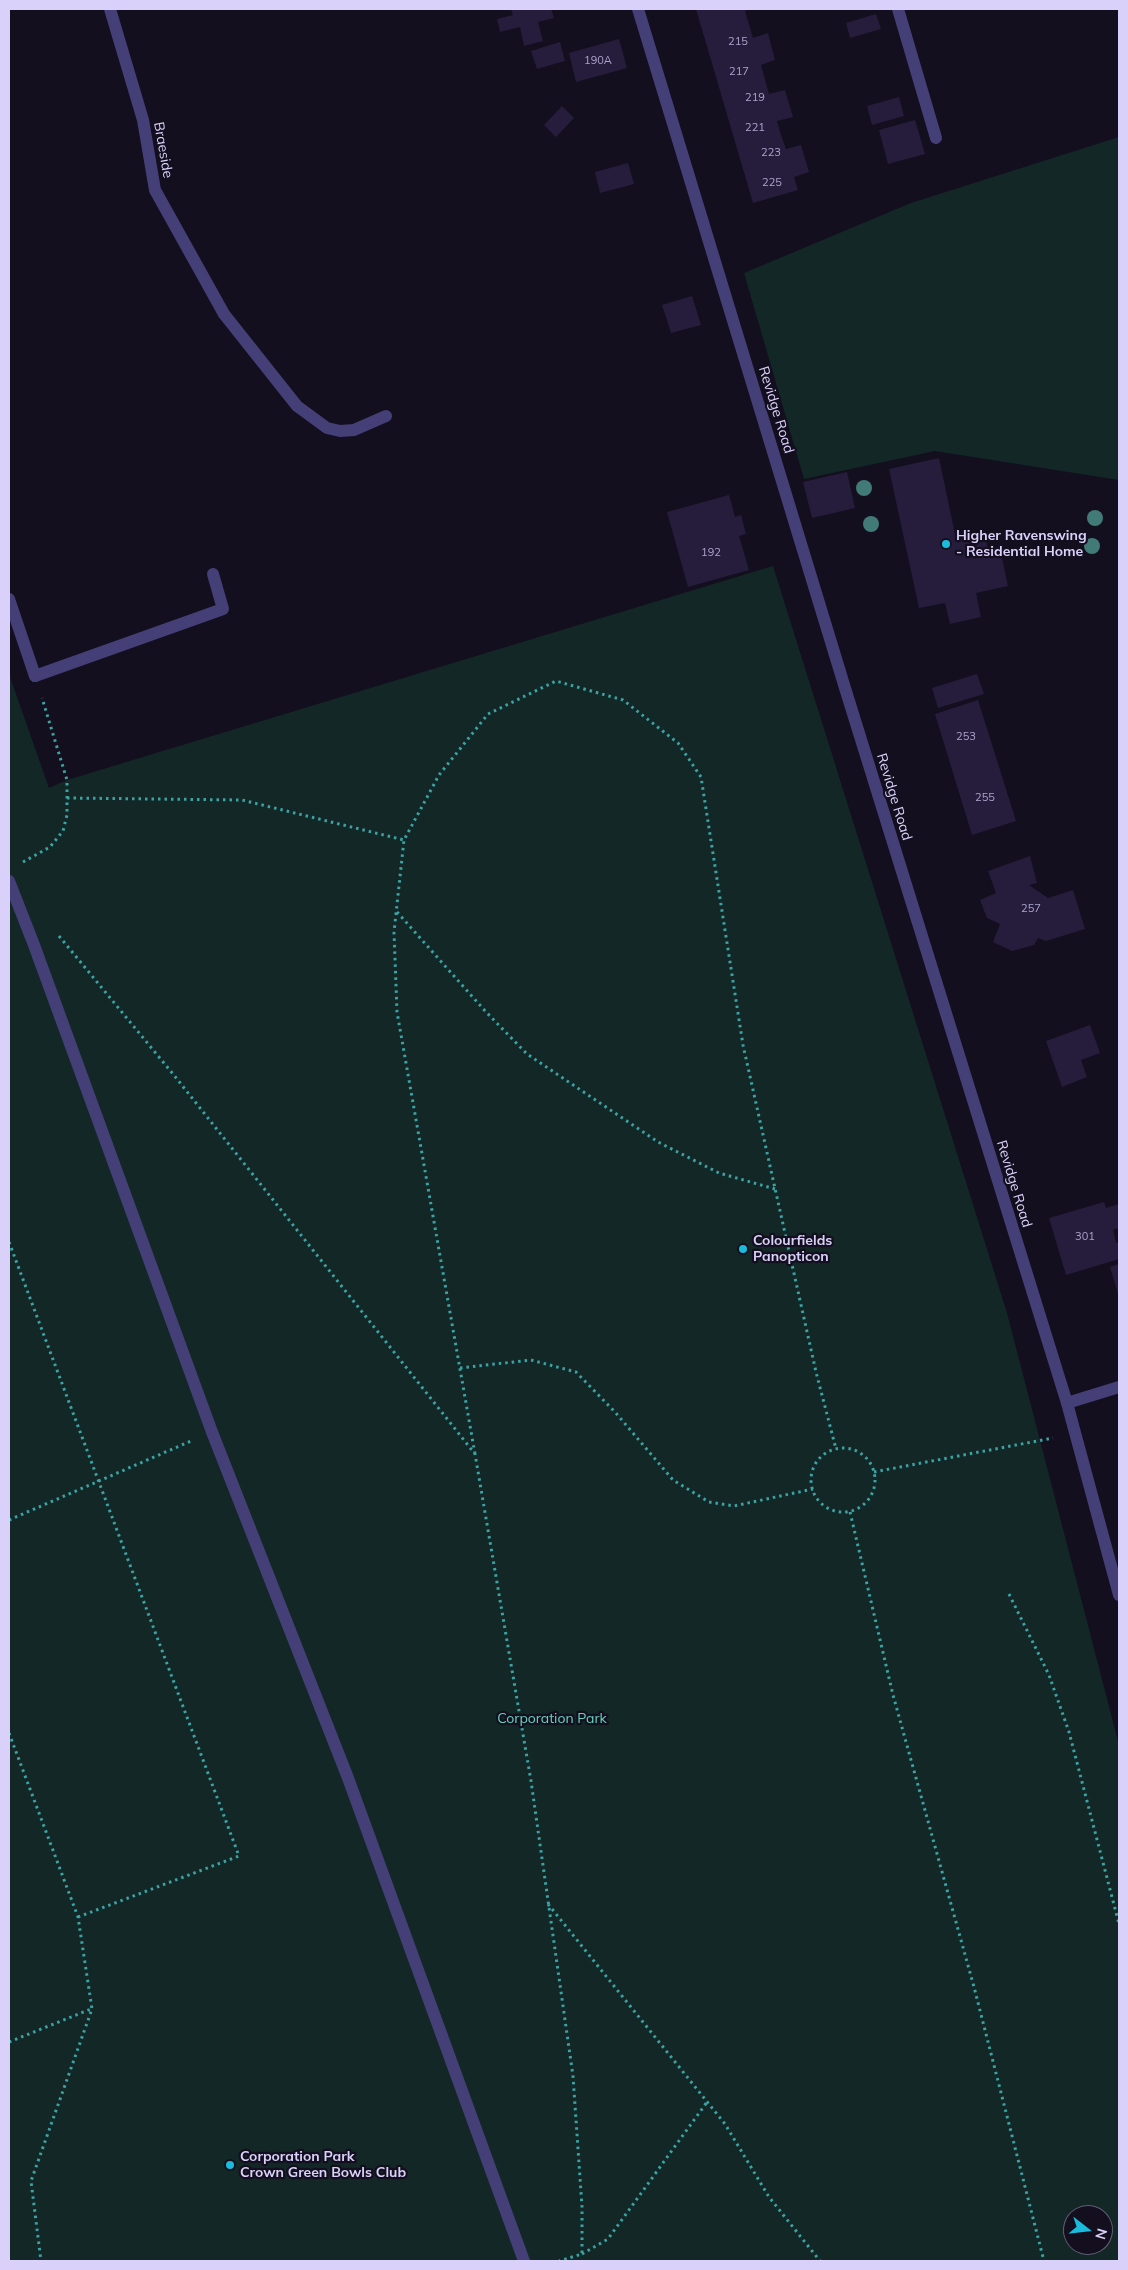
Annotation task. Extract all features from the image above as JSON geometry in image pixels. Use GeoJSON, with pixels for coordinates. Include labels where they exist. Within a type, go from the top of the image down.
{"type":"FeatureCollection","features":[{"type":"Feature","properties":{"kind":"street","name":"Braeside"},"geometry":{"type":"LineString","coordinates":[[110,9],[143,120],[155,190],[224,314],[297,406],[327,428],[340,431],[354,430],[386,416]]}},
{"type":"Feature","properties":{"kind":"street","name":"Revidge Road"},"geometry":{"type":"LineString","coordinates":[[638,9],[1066,1403],[1119,1596]]}},
{"type":"Feature","properties":{"kind":"street"},"geometry":{"type":"LineString","coordinates":[[898,9],[936,138]]}},
{"type":"Feature","properties":{"kind":"street"},"geometry":{"type":"LineString","coordinates":[[9,599],[35,676],[223,609],[213,574]]}},
{"type":"Feature","properties":{"kind":"street"},"geometry":{"type":"LineString","coordinates":[[9,881],[212,1432],[348,1778],[524,2261]]}},
{"type":"Feature","properties":{"kind":"street"},"geometry":{"type":"LineString","coordinates":[[1066,1403],[1119,1387]]}},
{"type":"Feature","properties":{"kind":"path"},"geometry":{"type":"LineString","coordinates":[[17,865],[50,847],[63,831],[68,815],[67,780],[35,676]]}},
{"type":"Feature","properties":{"kind":"path"},"geometry":{"type":"LineString","coordinates":[[582,2254],[582,2207],[573,2076],[530,1781],[475,1454],[397,1012],[394,932],[404,840],[439,775],[488,714],[556,681],[623,700],[678,743],[701,777],[743,1045],[816,1372],[836,1449]]}},
{"type":"Feature","properties":{"kind":"path"},"geometry":{"type":"LineString","coordinates":[[68,798],[242,800],[404,840]]}},
{"type":"Feature","properties":{"kind":"path"},"geometry":{"type":"LineString","coordinates":[[397,912],[486,1012],[527,1054],[658,1142],[719,1173],[776,1190]]}},
{"type":"Feature","properties":{"kind":"path"},"geometry":{"type":"LineString","coordinates":[[53,930],[180,1082],[475,1454]]}},
{"type":"Feature","properties":{"kind":"path"},"geometry":{"type":"LineString","coordinates":[[9,1242],[240,1856],[78,1916]]}},
{"type":"Feature","properties":{"kind":"path"},"geometry":{"type":"LineString","coordinates":[[460,1368],[531,1360],[576,1372],[614,1412],[673,1480],[708,1502],[734,1506],[812,1489]]}},
{"type":"Feature","properties":{"kind":"path"},"geometry":{"type":"LineString","coordinates":[[9,1520],[212,1432]]}},
{"type":"Feature","properties":{"kind":"path"},"geometry":{"type":"LineString","coordinates":[[874,1472],[1074,1434]]}},
{"type":"Feature","properties":{"kind":"path"},"geometry":{"type":"LineString","coordinates":[[846,1448],[860,1453],[871,1463],[874,1472],[876,1483],[868,1501],[850,1512],[839,1512],[829,1509],[820,1502],[812,1489],[812,1471],[817,1461],[825,1453],[836,1449],[846,1448]]}},
{"type":"Feature","properties":{"kind":"path"},"geometry":{"type":"LineString","coordinates":[[850,1512],[893,1695],[974,1987],[1044,2261]]}},
{"type":"Feature","properties":{"kind":"path"},"geometry":{"type":"LineString","coordinates":[[1009,1594],[1049,1675],[1069,1732],[1119,1924]]}},
{"type":"Feature","properties":{"kind":"path"},"geometry":{"type":"LineString","coordinates":[[9,1733],[78,1916],[92,2009],[31,2182],[41,2261]]}},
{"type":"Feature","properties":{"kind":"path"},"geometry":{"type":"LineString","coordinates":[[548,1903],[725,2124],[769,2197],[820,2261]]}},
{"type":"Feature","properties":{"kind":"path"},"geometry":{"type":"LineString","coordinates":[[9,2042],[92,2009]]}},
{"type":"Feature","properties":{"kind":"path"},"geometry":{"type":"LineString","coordinates":[[559,2261],[582,2254],[608,2239],[707,2102]]}},
{"type":"Feature","properties":{"kind":"green space"},"geometry":{"type":"Polygon","coordinates":[[[1119,137],[1119,480],[935,451],[804,479],[744,273],[911,203],[1119,137]]]}},
{"type":"Feature","properties":{"kind":"green space","name":"Corporation Park"},"geometry":{"type":"Polygon","coordinates":[[[773,566],[1007,1313],[1119,1745],[1119,2261],[9,2261],[9,674],[49,788],[67,780],[773,566]]]}},
{"type":"Feature","properties":{"kind":"building"},"geometry":{"type":"Polygon","coordinates":[[[511,9],[551,9],[554,18],[538,22],[543,41],[524,46],[520,27],[500,32],[497,19],[513,15],[511,9]]]}},
{"type":"Feature","properties":{"kind":"building"},"geometry":{"type":"Polygon","coordinates":[[[696,9],[749,9],[745,11],[753,38],[768,33],[775,60],[761,65],[769,94],[785,90],[793,117],[777,121],[781,135],[786,149],[801,145],[809,172],[794,177],[798,190],[753,203],[696,9]]]}},
{"type":"Feature","properties":{"kind":"building"},"geometry":{"type":"Polygon","coordinates":[[[876,14],[881,29],[850,38],[846,23],[876,14]]]}},
{"type":"Feature","properties":{"kind":"building"},"geometry":{"type":"Polygon","coordinates":[[[619,39],[627,68],[576,82],[569,53],[619,39]]]}},
{"type":"Feature","properties":{"kind":"building"},"geometry":{"type":"Polygon","coordinates":[[[560,42],[565,61],[537,69],[531,51],[560,42]]]}},
{"type":"Feature","properties":{"kind":"building"},"geometry":{"type":"Polygon","coordinates":[[[899,97],[904,116],[872,125],[867,106],[899,97]]]}},
{"type":"Feature","properties":{"kind":"building"},"geometry":{"type":"Polygon","coordinates":[[[562,106],[574,118],[556,137],[544,125],[562,106]]]}},
{"type":"Feature","properties":{"kind":"building"},"geometry":{"type":"Polygon","coordinates":[[[915,120],[925,154],[888,164],[879,130],[915,120]]]}},
{"type":"Feature","properties":{"kind":"building"},"geometry":{"type":"Polygon","coordinates":[[[628,163],[634,184],[600,193],[595,172],[628,163]]]}},
{"type":"Feature","properties":{"kind":"building"},"geometry":{"type":"Polygon","coordinates":[[[692,296],[701,325],[671,333],[662,305],[692,296]]]}},
{"type":"Feature","properties":{"kind":"building","name":"Higher Ravenswing - Residential Home"},"geometry":{"type":"Polygon","coordinates":[[[939,458],[956,539],[985,533],[989,556],[1001,553],[1008,586],[976,593],[981,617],[950,624],[945,603],[919,608],[889,469],[939,458]]]}},
{"type":"Feature","properties":{"kind":"building"},"geometry":{"type":"Polygon","coordinates":[[[847,472],[855,508],[812,518],[803,482],[847,472]]]}},
{"type":"Feature","properties":{"kind":"building"},"geometry":{"type":"Polygon","coordinates":[[[729,495],[735,517],[741,515],[746,534],[739,536],[749,570],[688,587],[667,512],[729,495]]]}},
{"type":"Feature","properties":{"kind":"building"},"geometry":{"type":"Polygon","coordinates":[[[977,674],[984,694],[938,708],[932,688],[977,674]]]}},
{"type":"Feature","properties":{"kind":"building"},"geometry":{"type":"Polygon","coordinates":[[[978,700],[1016,821],[972,835],[935,714],[978,700]]]}},
{"type":"Feature","properties":{"kind":"building"},"geometry":{"type":"Polygon","coordinates":[[[1030,856],[1037,883],[1029,885],[1048,898],[1073,890],[1085,929],[1046,941],[1038,938],[1034,945],[1012,951],[993,942],[1000,924],[987,918],[980,900],[996,893],[988,871],[1030,856]]]}},
{"type":"Feature","properties":{"kind":"building"},"geometry":{"type":"Polygon","coordinates":[[[1090,1025],[1100,1053],[1081,1060],[1087,1077],[1062,1087],[1046,1041],[1090,1025]]]}},
{"type":"Feature","properties":{"kind":"building"},"geometry":{"type":"Polygon","coordinates":[[[1104,1202],[1106,1208],[1119,1204],[1119,1228],[1113,1230],[1116,1243],[1119,1242],[1119,1259],[1066,1275],[1049,1218],[1104,1202]]]}},
{"type":"Feature","properties":{"kind":"building"},"geometry":{"type":"Polygon","coordinates":[[[1119,1264],[1119,1297],[1110,1267],[1119,1264]]]}},
{"type":"Feature","properties":{"kind":"place","name":"Higher Ravenswing - Residential Home"},"geometry":{"type":"Point","coordinates":[946,544]}},
{"type":"Feature","properties":{"kind":"place","name":"Colourfields Panopticon"},"geometry":{"type":"Point","coordinates":[743,1249]}},
{"type":"Feature","properties":{"kind":"place","name":"Corporation Park Crown Green Bowls Club"},"geometry":{"type":"Point","coordinates":[230,2165]}}]}
